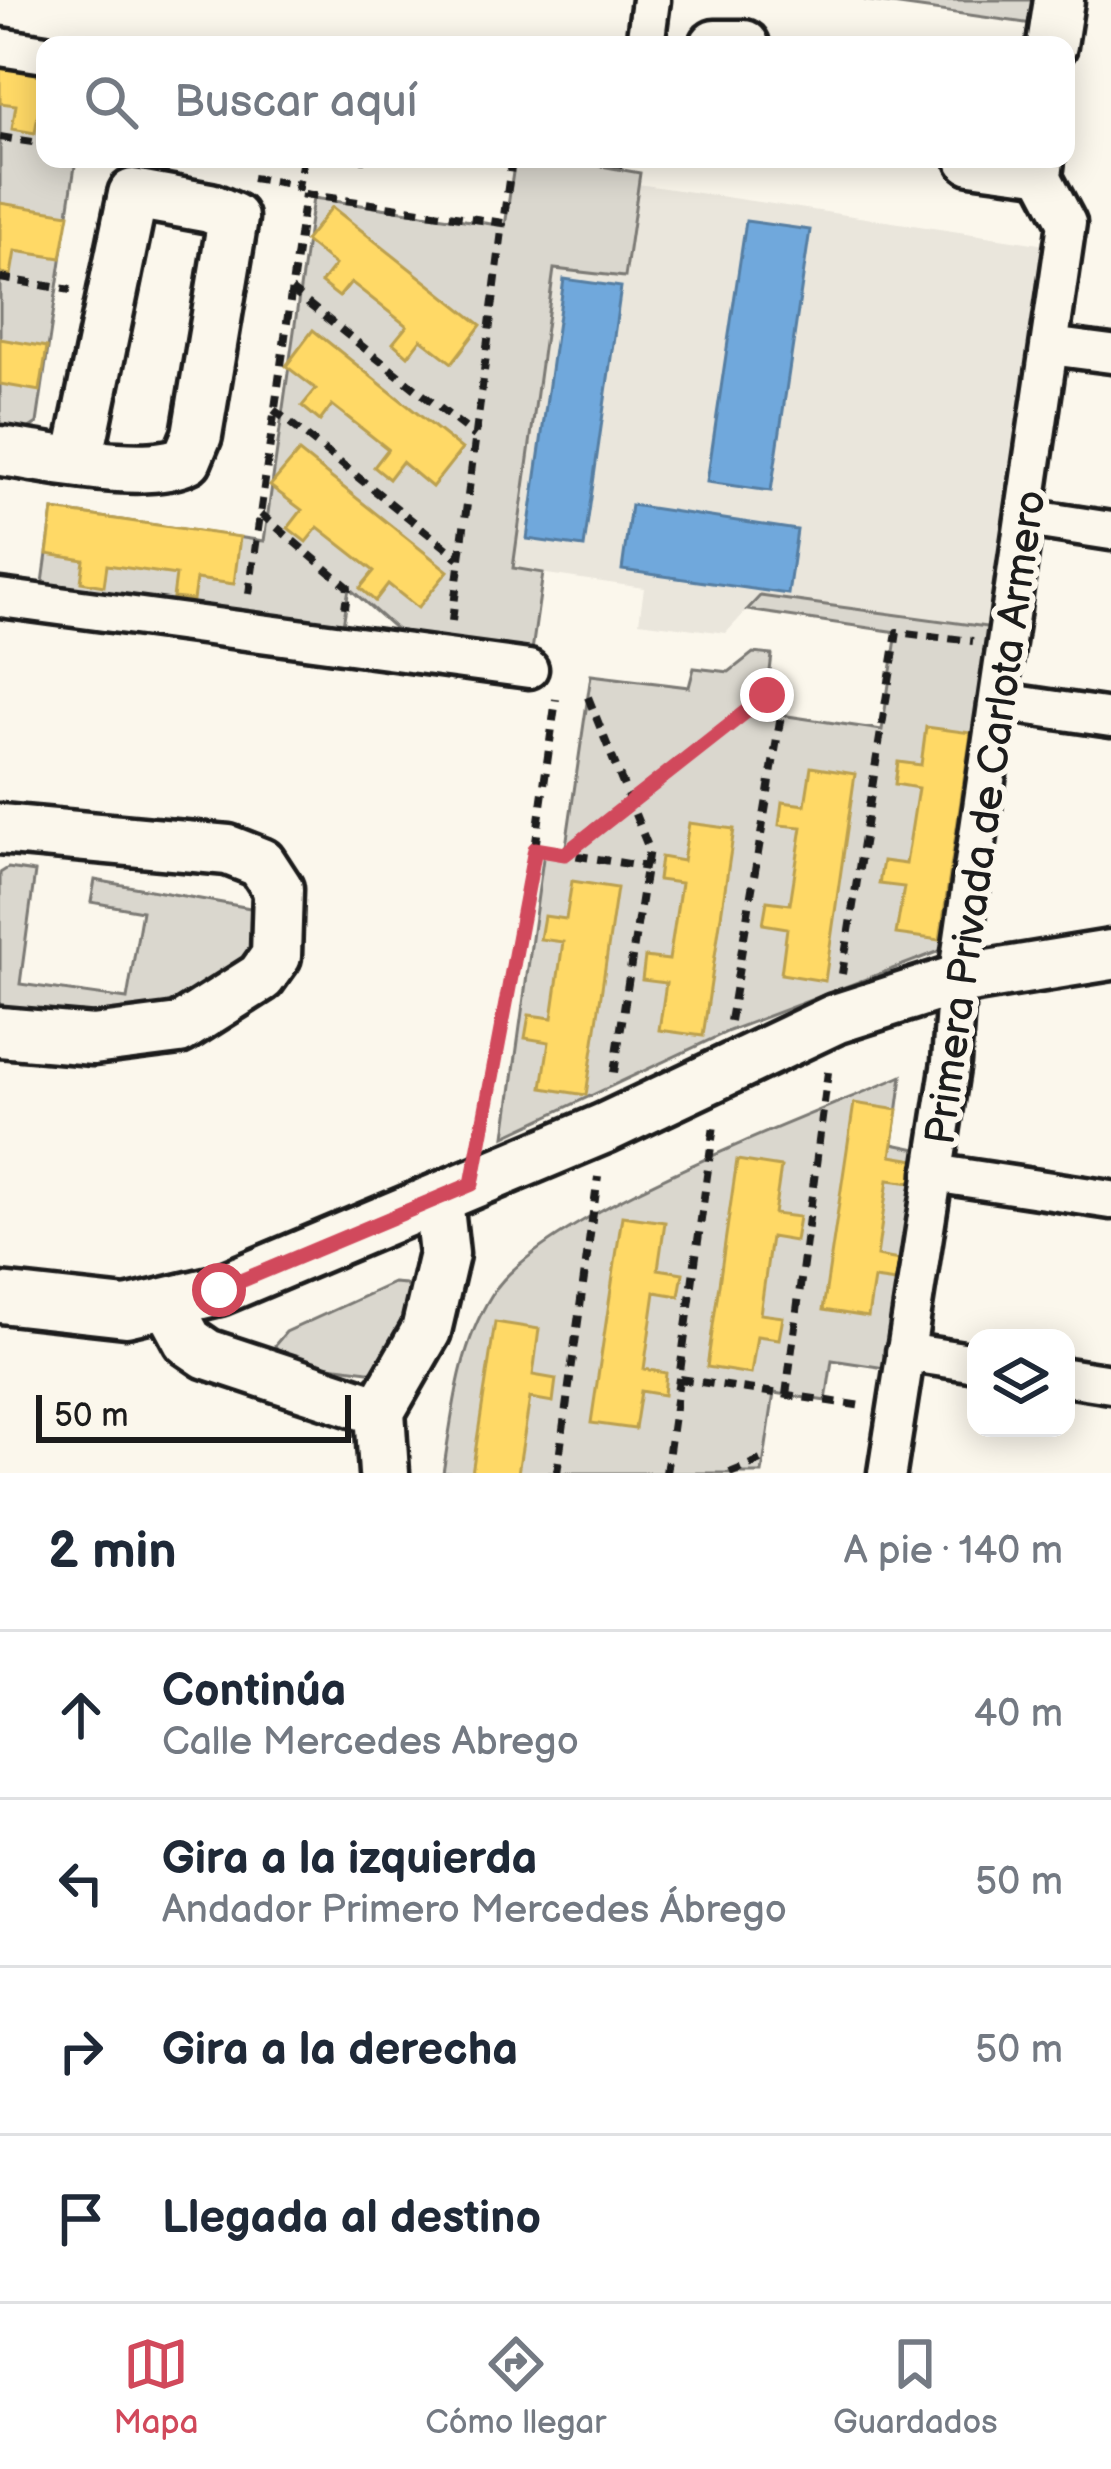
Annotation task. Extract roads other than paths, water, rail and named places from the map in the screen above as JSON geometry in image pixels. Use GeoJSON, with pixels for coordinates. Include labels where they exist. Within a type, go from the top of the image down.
{"type":"FeatureCollection","features":[{"type":"Feature","properties":{"kind":"street"},"geometry":{"type":"LineString","coordinates":[[646,36],[651,0]]}},
{"type":"Feature","properties":{"kind":"street"},"geometry":{"type":"LineString","coordinates":[[1053,36],[1059,0]]}},
{"type":"Feature","properties":{"kind":"street"},"geometry":{"type":"LineString","coordinates":[[0,47],[36,53]]}},
{"type":"Feature","properties":{"kind":"street","name":"Primera Privada de Carlota Armero"},"geometry":{"type":"LineString","coordinates":[[887,1473],[1002,702],[1067,223],[1041,168]]}},
{"type":"Feature","properties":{"kind":"street"},"geometry":{"type":"LineString","coordinates":[[0,451],[79,461],[169,469],[187,459],[197,435],[233,218],[210,208],[133,194],[79,461]]}},
{"type":"Feature","properties":{"kind":"street"},"geometry":{"type":"LineString","coordinates":[[1050,346],[1111,354]]}},
{"type":"Feature","properties":{"kind":"street"},"geometry":{"type":"LineString","coordinates":[[1027,518],[1111,531]]}},
{"type":"Feature","properties":{"kind":"street"},"geometry":{"type":"LineString","coordinates":[[0,598],[529,669]]}},
{"type":"Feature","properties":{"kind":"street"},"geometry":{"type":"LineString","coordinates":[[1002,702],[1111,718]]}},
{"type":"Feature","properties":{"kind":"street"},"geometry":{"type":"LineString","coordinates":[[0,829],[228,850],[261,863],[278,889],[276,956],[261,977],[179,1029],[93,1040],[0,1032]]}},
{"type":"Feature","properties":{"kind":"street"},"geometry":{"type":"LineString","coordinates":[[0,1298],[126,1312],[219,1290],[605,1128],[835,1019],[957,980],[1111,956]]}},
{"type":"Feature","properties":{"kind":"street"},"geometry":{"type":"LineString","coordinates":[[933,1173],[1111,1200]]}},
{"type":"Feature","properties":{"kind":"street"},"geometry":{"type":"LineString","coordinates":[[384,1473],[380,1412],[426,1330],[455,1192]]}},
{"type":"Feature","properties":{"kind":"street"},"geometry":{"type":"LineString","coordinates":[[168,1304],[188,1341],[207,1354],[380,1412]]}},
{"type":"Feature","properties":{"kind":"street"},"geometry":{"type":"LineString","coordinates":[[905,1352],[967,1362]]}},
{"type":"Feature","properties":{"kind":"street"},"geometry":{"type":"LineString","coordinates":[[1075,1378],[1111,1384]]}}]}
